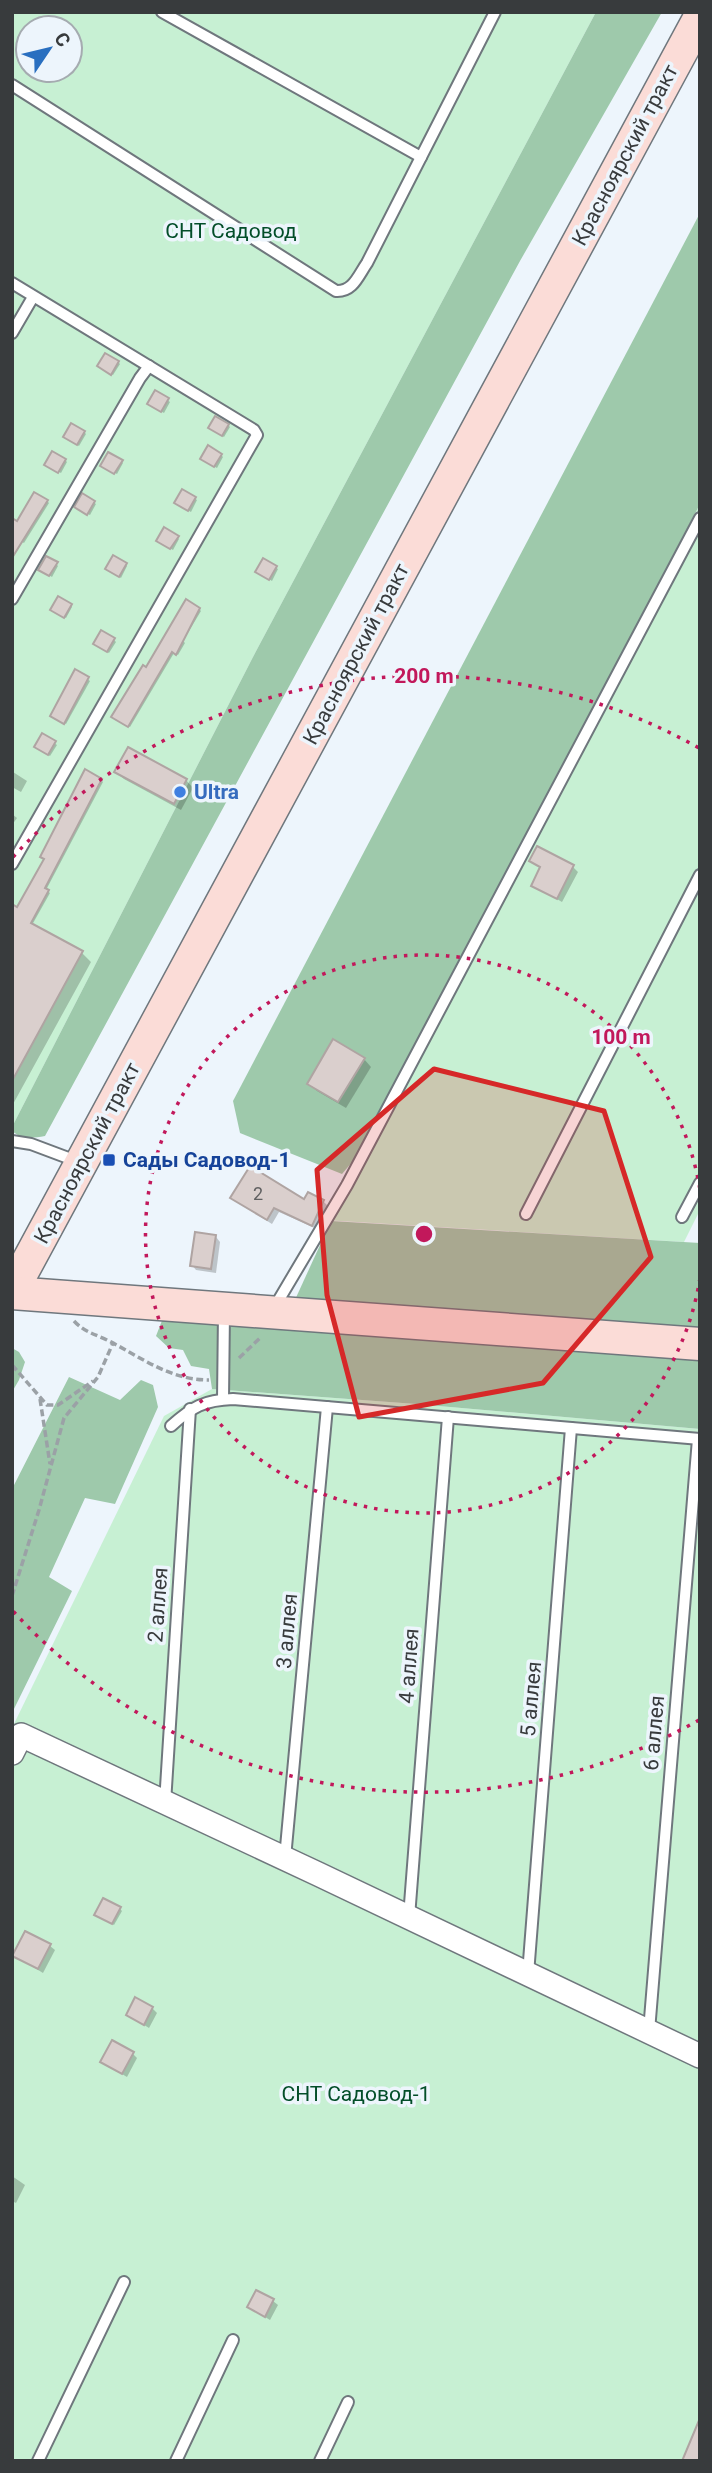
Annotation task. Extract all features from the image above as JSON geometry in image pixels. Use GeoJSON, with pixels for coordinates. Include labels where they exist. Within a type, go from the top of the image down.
{"type":"FeatureCollection","features":[{"type":"Feature","properties":{"kind":"main road","name":"Красноярский тракт"},"geometry":{"type":"LineString","coordinates":[[12,1292],[700,17]]}},
{"type":"Feature","properties":{"kind":"main road"},"geometry":{"type":"LineString","coordinates":[[12,1292],[700,1344]]}},
{"type":"Feature","properties":{"kind":"street"},"geometry":{"type":"LineString","coordinates":[[16,1744],[165,1803],[700,2056]]}},
{"type":"Feature","properties":{"kind":"lane"},"geometry":{"type":"LineString","coordinates":[[162,12],[421,157]]}},
{"type":"Feature","properties":{"kind":"lane"},"geometry":{"type":"LineString","coordinates":[[12,85],[336,291],[345,292],[367,263],[490,14]]}},
{"type":"Feature","properties":{"kind":"lane"},"geometry":{"type":"LineString","coordinates":[[12,283],[254,430],[257,435],[12,864]]}},
{"type":"Feature","properties":{"kind":"lane"},"geometry":{"type":"LineString","coordinates":[[12,333],[33,298]]}},
{"type":"Feature","properties":{"kind":"lane"},"geometry":{"type":"LineString","coordinates":[[12,599],[149,366]]}},
{"type":"Feature","properties":{"kind":"lane"},"geometry":{"type":"LineString","coordinates":[[281,1314],[700,518]]}},
{"type":"Feature","properties":{"kind":"lane"},"geometry":{"type":"LineString","coordinates":[[526,1214],[700,875]]}},
{"type":"Feature","properties":{"kind":"lane"},"geometry":{"type":"LineString","coordinates":[[12,1141],[31,1144],[81,1163]]}},
{"type":"Feature","properties":{"kind":"lane"},"geometry":{"type":"LineString","coordinates":[[682,1217],[700,1183]]}},
{"type":"Feature","properties":{"kind":"lane"},"geometry":{"type":"LineString","coordinates":[[223,1399],[224,1309]]}},
{"type":"Feature","properties":{"kind":"lane"},"geometry":{"type":"LineString","coordinates":[[171,1426],[190,1409],[212,1400],[223,1399],[699,1439]]}},
{"type":"Feature","properties":{"kind":"lane","name":"3 аллея"},"geometry":{"type":"LineString","coordinates":[[285,1858],[327,1407]]}},
{"type":"Feature","properties":{"kind":"lane","name":"2 аллея"},"geometry":{"type":"LineString","coordinates":[[165,1803],[190,1409]]}},
{"type":"Feature","properties":{"kind":"lane","name":"4 аллея"},"geometry":{"type":"LineString","coordinates":[[409,1917],[448,1417]]}},
{"type":"Feature","properties":{"kind":"lane","name":"5 аллея"},"geometry":{"type":"LineString","coordinates":[[528,1974],[571,1428]]}},
{"type":"Feature","properties":{"kind":"lane","name":"6 аллея"},"geometry":{"type":"LineString","coordinates":[[649,2031],[699,1439]]}},
{"type":"Feature","properties":{"kind":"lane"},"geometry":{"type":"LineString","coordinates":[[38,2461],[124,2282]]}},
{"type":"Feature","properties":{"kind":"lane"},"geometry":{"type":"LineString","coordinates":[[176,2461],[233,2340]]}},
{"type":"Feature","properties":{"kind":"lane"},"geometry":{"type":"LineString","coordinates":[[320,2461],[348,2402]]}},
{"type":"Feature","properties":{"kind":"path"},"geometry":{"type":"LineString","coordinates":[[69,1317],[79,1327],[163,1372],[194,1380],[217,1380],[281,1314]]}},
{"type":"Feature","properties":{"kind":"path"},"geometry":{"type":"LineString","coordinates":[[12,1596],[64,1418],[98,1377],[113,1343]]}},
{"type":"Feature","properties":{"kind":"path"},"geometry":{"type":"LineString","coordinates":[[12,1366],[47,1405],[58,1405],[98,1377]]}},
{"type":"Feature","properties":{"kind":"path"},"geometry":{"type":"LineString","coordinates":[[39,1397],[51,1467]]}},
{"type":"Feature","properties":{"kind":"highlighted area"},"geometry":{"type":"Polygon","coordinates":[[[434,1069],[604,1111],[651,1257],[543,1383],[359,1417],[327,1295],[317,1170],[434,1069]]]}},
{"type":"Feature","properties":{"kind":"green space","name":"СНТ Садовод"},"geometry":{"type":"Polygon","coordinates":[[[12,12],[596,12],[253,657],[12,1127],[12,12]]]}},
{"type":"Feature","properties":{"kind":"green space"},"geometry":{"type":"Polygon","coordinates":[[[596,12],[662,12],[520,261],[45,1136],[28,1138],[16,1134],[12,1127],[253,657],[596,12]]]}},
{"type":"Feature","properties":{"kind":"green space"},"geometry":{"type":"Polygon","coordinates":[[[700,213],[700,504],[359,1154],[342,1174],[240,1133],[233,1101],[700,213]]]}},
{"type":"Feature","properties":{"kind":"green space"},"geometry":{"type":"Polygon","coordinates":[[[700,504],[700,1210],[684,1242],[324,1220],[700,504]]]}},
{"type":"Feature","properties":{"kind":"green space"},"geometry":{"type":"Polygon","coordinates":[[[331,1221],[700,1243],[700,1329],[294,1302],[331,1221]]]}},
{"type":"Feature","properties":{"kind":"green space"},"geometry":{"type":"Polygon","coordinates":[[[163,1318],[700,1359],[700,1429],[212,1389],[209,1369],[191,1366],[183,1350],[169,1348],[156,1336],[163,1318]]]}},
{"type":"Feature","properties":{"kind":"green space"},"geometry":{"type":"Polygon","coordinates":[[[12,1348],[19,1352],[25,1362],[12,1392],[12,1348]]]}},
{"type":"Feature","properties":{"kind":"green space"},"geometry":{"type":"Polygon","coordinates":[[[69,1377],[120,1400],[141,1380],[153,1385],[158,1407],[115,1504],[85,1498],[49,1577],[72,1591],[12,1713],[12,1489],[69,1377]]]}},
{"type":"Feature","properties":{"kind":"green space","name":"СНТ Садовод-1"},"geometry":{"type":"Polygon","coordinates":[[[212,1389],[700,1429],[700,2461],[12,2461],[12,1728],[164,1416],[212,1389]]]}},
{"type":"Feature","properties":{"kind":"building"},"geometry":{"type":"Polygon","coordinates":[[[105,353],[119,361],[111,375],[97,366],[105,353]]]}},
{"type":"Feature","properties":{"kind":"building"},"geometry":{"type":"Polygon","coordinates":[[[155,390],[169,398],[161,412],[147,404],[155,390]]]}},
{"type":"Feature","properties":{"kind":"building"},"geometry":{"type":"Polygon","coordinates":[[[215,416],[229,424],[222,436],[208,428],[215,416]]]}},
{"type":"Feature","properties":{"kind":"building"},"geometry":{"type":"Polygon","coordinates":[[[71,423],[85,431],[77,445],[63,437],[71,423]]]}},
{"type":"Feature","properties":{"kind":"building"},"geometry":{"type":"Polygon","coordinates":[[[208,445],[222,454],[214,467],[200,459],[208,445]]]}},
{"type":"Feature","properties":{"kind":"building"},"geometry":{"type":"Polygon","coordinates":[[[52,451],[66,459],[58,473],[44,465],[52,451]]]}},
{"type":"Feature","properties":{"kind":"building"},"geometry":{"type":"Polygon","coordinates":[[[108,452],[123,460],[114,474],[100,466],[108,452]]]}},
{"type":"Feature","properties":{"kind":"building"},"geometry":{"type":"Polygon","coordinates":[[[182,489],[196,497],[188,511],[174,503],[182,489]]]}},
{"type":"Feature","properties":{"kind":"building"},"geometry":{"type":"Polygon","coordinates":[[[34,492],[48,500],[12,558],[12,518],[17,521],[34,492]]]}},
{"type":"Feature","properties":{"kind":"building"},"geometry":{"type":"Polygon","coordinates":[[[82,493],[95,501],[87,515],[74,507],[82,493]]]}},
{"type":"Feature","properties":{"kind":"building"},"geometry":{"type":"Polygon","coordinates":[[[164,527],[179,536],[170,549],[156,541],[164,527]]]}},
{"type":"Feature","properties":{"kind":"building"},"geometry":{"type":"Polygon","coordinates":[[[113,555],[127,563],[119,577],[105,569],[113,555]]]}},
{"type":"Feature","properties":{"kind":"building"},"geometry":{"type":"Polygon","coordinates":[[[46,556],[58,562],[49,576],[38,570],[46,556]]]}},
{"type":"Feature","properties":{"kind":"building"},"geometry":{"type":"Polygon","coordinates":[[[263,558],[277,566],[269,580],[255,572],[263,558]]]}},
{"type":"Feature","properties":{"kind":"building"},"geometry":{"type":"Polygon","coordinates":[[[58,596],[72,604],[64,618],[50,610],[58,596]]]}},
{"type":"Feature","properties":{"kind":"building"},"geometry":{"type":"Polygon","coordinates":[[[186,599],[200,608],[176,655],[172,652],[128,727],[111,717],[143,665],[146,667],[186,599]]]}},
{"type":"Feature","properties":{"kind":"building"},"geometry":{"type":"Polygon","coordinates":[[[101,630],[115,638],[107,652],[93,644],[101,630]]]}},
{"type":"Feature","properties":{"kind":"building"},"geometry":{"type":"Polygon","coordinates":[[[75,669],[89,677],[64,724],[50,716],[75,669]]]}},
{"type":"Feature","properties":{"kind":"building"},"geometry":{"type":"Polygon","coordinates":[[[42,733],[56,741],[48,755],[34,747],[42,733]]]}},
{"type":"Feature","properties":{"kind":"building"},"geometry":{"type":"Polygon","coordinates":[[[128,747],[187,779],[174,804],[114,772],[128,747]]]}},
{"type":"Feature","properties":{"kind":"building"},"geometry":{"type":"Polygon","coordinates":[[[85,769],[102,779],[45,888],[49,890],[31,923],[83,951],[12,1081],[12,904],[17,907],[44,859],[40,857],[85,769]]]}},
{"type":"Feature","properties":{"kind":"building"},"geometry":{"type":"Polygon","coordinates":[[[537,846],[574,865],[557,899],[531,886],[540,867],[529,861],[537,846]]]}},
{"type":"Feature","properties":{"kind":"building"},"geometry":{"type":"Polygon","coordinates":[[[333,1039],[365,1058],[338,1102],[307,1084],[333,1039]]]}},
{"type":"Feature","properties":{"kind":"building"},"geometry":{"type":"Polygon","coordinates":[[[250,1166],[304,1199],[308,1192],[324,1200],[312,1226],[274,1208],[267,1220],[230,1198],[250,1166]]]}},
{"type":"Feature","properties":{"kind":"building"},"geometry":{"type":"Polygon","coordinates":[[[195,1232],[216,1235],[211,1269],[190,1266],[195,1232]]]}},
{"type":"Feature","properties":{"kind":"building"},"geometry":{"type":"Polygon","coordinates":[[[103,1898],[121,1907],[112,1924],[94,1915],[103,1898]]]}},
{"type":"Feature","properties":{"kind":"building"},"geometry":{"type":"Polygon","coordinates":[[[25,1931],[51,1944],[38,1969],[12,1956],[25,1931]]]}},
{"type":"Feature","properties":{"kind":"building"},"geometry":{"type":"Polygon","coordinates":[[[135,1997],[153,2007],[144,2025],[126,2015],[135,1997]]]}},
{"type":"Feature","properties":{"kind":"building"},"geometry":{"type":"Polygon","coordinates":[[[112,2040],[134,2052],[122,2074],[100,2062],[112,2040]]]}},
{"type":"Feature","properties":{"kind":"building"},"geometry":{"type":"Polygon","coordinates":[[[256,2290],[274,2299],[265,2317],[247,2307],[256,2290]]]}},
{"type":"Feature","properties":{"kind":"building"},"geometry":{"type":"Polygon","coordinates":[[[700,2418],[700,2461],[682,2461],[700,2418]]]}},
{"type":"Feature","properties":{"kind":"place","name":"Ultra"},"geometry":{"type":"Point","coordinates":[180,792]}},
{"type":"Feature","properties":{"kind":"place","name":"Сады Садовод-1"},"geometry":{"type":"Point","coordinates":[109,1160]}}]}
